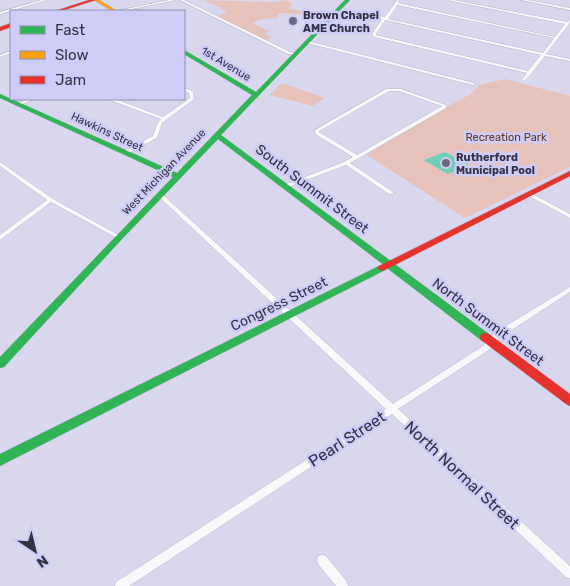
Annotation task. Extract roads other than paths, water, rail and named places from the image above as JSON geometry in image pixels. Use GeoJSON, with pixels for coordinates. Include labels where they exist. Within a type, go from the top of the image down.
{"type":"FeatureCollection","features":[{"type":"Feature","properties":{"kind":"street"},"geometry":{"type":"LineString","coordinates":[[16,10],[45,0]]}},
{"type":"Feature","properties":{"kind":"street"},"geometry":{"type":"LineString","coordinates":[[60,10],[95,0],[114,10]]}},
{"type":"Feature","properties":{"kind":"street"},"geometry":{"type":"LineString","coordinates":[[121,10],[174,0]]}},
{"type":"Feature","properties":{"kind":"street"},"geometry":{"type":"LineString","coordinates":[[182,0],[289,53],[296,54]]}},
{"type":"Feature","properties":{"kind":"street","name":"West Michigan Avenue"},"geometry":{"type":"LineString","coordinates":[[0,364],[119,237],[348,0]]}},
{"type":"Feature","properties":{"kind":"street"},"geometry":{"type":"LineString","coordinates":[[399,0],[374,34],[378,37],[530,72]]}},
{"type":"Feature","properties":{"kind":"street"},"geometry":{"type":"LineString","coordinates":[[450,0],[569,22],[524,80]]}},
{"type":"Feature","properties":{"kind":"street"},"geometry":{"type":"LineString","coordinates":[[523,0],[570,9]]}},
{"type":"Feature","properties":{"kind":"street"},"geometry":{"type":"LineString","coordinates":[[396,4],[557,38]]}},
{"type":"Feature","properties":{"kind":"street"},"geometry":{"type":"LineString","coordinates":[[2,7],[10,10]]}},
{"type":"Feature","properties":{"kind":"street"},"geometry":{"type":"LineString","coordinates":[[340,9],[570,60]]}},
{"type":"Feature","properties":{"kind":"street"},"geometry":{"type":"LineString","coordinates":[[308,42],[474,84]]}},
{"type":"Feature","properties":{"kind":"street","name":"1st Avenue"},"geometry":{"type":"LineString","coordinates":[[185,53],[256,95]]}},
{"type":"Feature","properties":{"kind":"street"},"geometry":{"type":"LineString","coordinates":[[124,153],[155,137],[160,122],[192,98],[191,92],[185,89]]}},
{"type":"Feature","properties":{"kind":"street"},"geometry":{"type":"LineString","coordinates":[[286,186],[346,163],[357,157],[444,105],[399,90],[388,90],[317,130],[317,133],[357,157]]}},
{"type":"Feature","properties":{"kind":"street","name":"Hawkins Street"},"geometry":{"type":"LineString","coordinates":[[0,96],[178,176]]}},
{"type":"Feature","properties":{"kind":"street"},"geometry":{"type":"LineString","coordinates":[[18,104],[29,100]]}},
{"type":"Feature","properties":{"kind":"street"},"geometry":{"type":"LineString","coordinates":[[115,100],[164,119]]}},
{"type":"Feature","properties":{"kind":"street","name":"South Summit Street"},"geometry":{"type":"LineString","coordinates":[[217,135],[390,265]]}},
{"type":"Feature","properties":{"kind":"street"},"geometry":{"type":"LineString","coordinates":[[346,163],[391,193]]}},
{"type":"Feature","properties":{"kind":"street"},"geometry":{"type":"LineString","coordinates":[[0,164],[51,200],[119,237]]}},
{"type":"Feature","properties":{"kind":"street","name":"Congress Street"},"geometry":{"type":"LineString","coordinates":[[0,460],[570,173]]}},
{"type":"Feature","properties":{"kind":"street"},"geometry":{"type":"LineString","coordinates":[[529,194],[570,216]]}},
{"type":"Feature","properties":{"kind":"street","name":"North Normal Street"},"geometry":{"type":"LineString","coordinates":[[160,195],[570,573]]}},
{"type":"Feature","properties":{"kind":"street"},"geometry":{"type":"LineString","coordinates":[[0,238],[51,200]]}},
{"type":"Feature","properties":{"kind":"street","name":"North Summit Street"},"geometry":{"type":"LineString","coordinates":[[390,265],[570,401]]}},
{"type":"Feature","properties":{"kind":"street","name":"Pearl Street"},"geometry":{"type":"LineString","coordinates":[[120,586],[486,348],[496,336],[570,289]]}},
{"type":"Feature","properties":{"kind":"street"},"geometry":{"type":"LineString","coordinates":[[322,560],[343,586]]}},
{"type":"Feature","properties":{"kind":"place","name":"Brown Chapel AME Church"},"geometry":{"type":"Point","coordinates":[293,21]}},
{"type":"Feature","properties":{"kind":"place","name":"Rutherford Municipal Pool"},"geometry":{"type":"Point","coordinates":[446,163]}},
{"type":"Feature","properties":{"kind":"park label","name":"Recreation Park"},"geometry":{"type":"Point","coordinates":[506,137]}}]}
